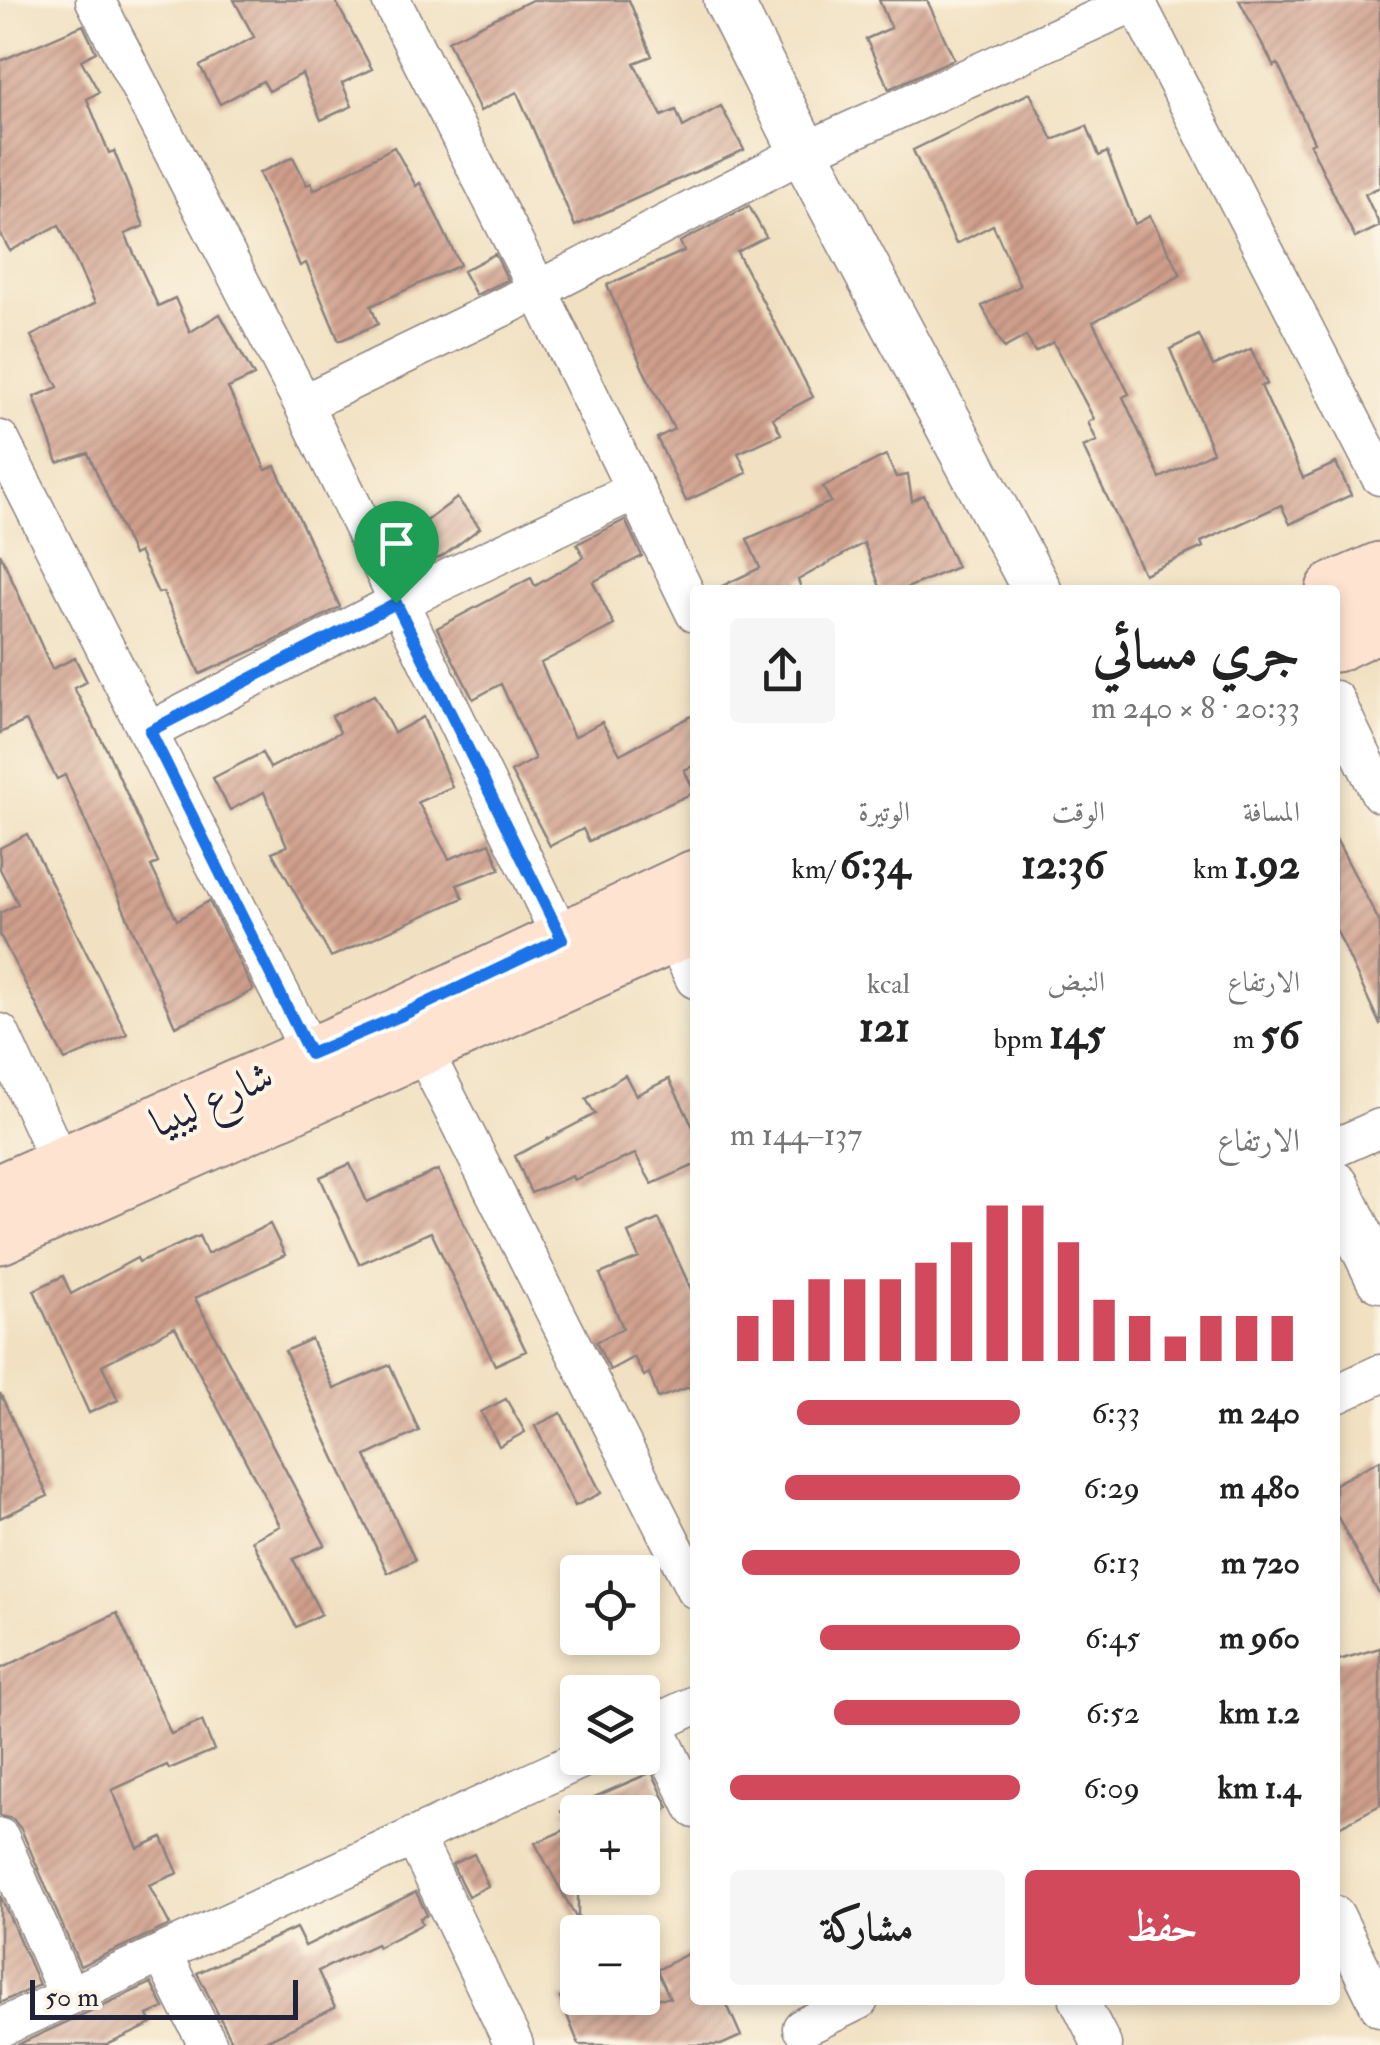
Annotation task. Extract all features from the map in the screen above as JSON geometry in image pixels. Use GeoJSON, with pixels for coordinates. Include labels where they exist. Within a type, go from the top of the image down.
{"type":"FeatureCollection","features":[{"type":"Feature","properties":{"kind":"main road"},"geometry":{"type":"LineString","coordinates":[[1340,587],[1380,570]]}},
{"type":"Feature","properties":{"kind":"main road"},"geometry":{"type":"LineString","coordinates":[[1340,642],[1380,624]]}},
{"type":"Feature","properties":{"kind":"main road","name":"شارع ليبيا"},"geometry":{"type":"LineString","coordinates":[[243,1106],[310,1054],[690,880]]}},
{"type":"Feature","properties":{"kind":"main road","name":"شارع ليبيا"},"geometry":{"type":"LineString","coordinates":[[0,1236],[69,1183],[243,1106],[422,1048],[688,947]]}},
{"type":"Feature","properties":{"kind":"main road","name":"شارع ليبيا"},"geometry":{"type":"LineString","coordinates":[[0,1192],[69,1183]]}},
{"type":"Feature","properties":{"kind":"street"},"geometry":{"type":"LineString","coordinates":[[95,0],[303,404],[396,603],[562,939]]}},
{"type":"Feature","properties":{"kind":"street"},"geometry":{"type":"LineString","coordinates":[[392,0],[690,603]]}},
{"type":"Feature","properties":{"kind":"street"},"geometry":{"type":"LineString","coordinates":[[728,0],[804,152],[1035,585]]}},
{"type":"Feature","properties":{"kind":"street"},"geometry":{"type":"LineString","coordinates":[[303,404],[538,290],[804,152],[1136,0],[1380,476]]}},
{"type":"Feature","properties":{"kind":"street"},"geometry":{"type":"LineString","coordinates":[[0,440],[310,1054]]}},
{"type":"Feature","properties":{"kind":"street"},"geometry":{"type":"LineString","coordinates":[[150,731],[396,603],[636,490]]}},
{"type":"Feature","properties":{"kind":"street"},"geometry":{"type":"LineString","coordinates":[[1340,710],[1380,793]]}},
{"type":"Feature","properties":{"kind":"street"},"geometry":{"type":"LineString","coordinates":[[0,1033],[69,1183]]}},
{"type":"Feature","properties":{"kind":"street"},"geometry":{"type":"LineString","coordinates":[[422,1048],[690,1579]]}},
{"type":"Feature","properties":{"kind":"street"},"geometry":{"type":"LineString","coordinates":[[1340,1146],[1380,1128]]}},
{"type":"Feature","properties":{"kind":"street"},"geometry":{"type":"LineString","coordinates":[[1340,1196],[1380,1278]]}},
{"type":"Feature","properties":{"kind":"street"},"geometry":{"type":"LineString","coordinates":[[1340,1393],[1380,1374]]}},
{"type":"Feature","properties":{"kind":"street"},"geometry":{"type":"LineString","coordinates":[[660,1722],[690,1707]]}},
{"type":"Feature","properties":{"kind":"street"},"geometry":{"type":"LineString","coordinates":[[660,1749],[690,1801]]}},
{"type":"Feature","properties":{"kind":"street"},"geometry":{"type":"LineString","coordinates":[[0,2028],[560,1769]]}},
{"type":"Feature","properties":{"kind":"street"},"geometry":{"type":"LineString","coordinates":[[414,1836],[514,2045]]}},
{"type":"Feature","properties":{"kind":"street"},"geometry":{"type":"LineString","coordinates":[[0,1838],[68,1995]]}},
{"type":"Feature","properties":{"kind":"street"},"geometry":{"type":"LineString","coordinates":[[1340,1925],[1380,2006]]}},
{"type":"Feature","properties":{"kind":"street"},"geometry":{"type":"LineString","coordinates":[[162,1954],[208,2045]]}},
{"type":"Feature","properties":{"kind":"street"},"geometry":{"type":"LineString","coordinates":[[800,2024],[847,2005]]}},
{"type":"Feature","properties":{"kind":"street"},"geometry":{"type":"LineString","coordinates":[[1082,2005],[1102,2045]]}},
{"type":"Feature","properties":{"kind":"building"},"geometry":{"type":"Polygon","coordinates":[[[234,0],[335,0],[372,69],[342,83],[352,106],[321,120],[302,74],[269,91],[263,81],[220,104],[200,66],[254,37],[234,0]]]}},
{"type":"Feature","properties":{"kind":"building"},"geometry":{"type":"Polygon","coordinates":[[[532,0],[629,0],[652,56],[634,63],[662,116],[676,110],[683,127],[721,106],[744,150],[575,226],[517,92],[480,111],[448,41],[532,0]]]}},
{"type":"Feature","properties":{"kind":"building"},"geometry":{"type":"Polygon","coordinates":[[[879,0],[927,0],[954,59],[889,89],[866,39],[891,28],[879,0]]]}},
{"type":"Feature","properties":{"kind":"building"},"geometry":{"type":"Polygon","coordinates":[[[1239,0],[1380,0],[1380,187],[1365,194],[1380,226],[1355,238],[1310,144],[1314,142],[1278,64],[1274,66],[1239,0]]]}},
{"type":"Feature","properties":{"kind":"building"},"geometry":{"type":"Polygon","coordinates":[[[83,25],[96,52],[81,60],[99,92],[87,99],[109,153],[114,151],[144,226],[125,234],[158,306],[175,298],[190,332],[220,314],[254,376],[228,388],[266,470],[275,466],[340,607],[200,674],[163,592],[158,593],[139,552],[133,555],[88,453],[58,463],[34,397],[58,387],[31,336],[95,303],[59,225],[10,251],[0,233],[0,61],[83,25]]]}},
{"type":"Feature","properties":{"kind":"building"},"geometry":{"type":"Polygon","coordinates":[[[1030,93],[1053,140],[1087,126],[1099,156],[1107,152],[1135,224],[1150,216],[1181,275],[1093,322],[1129,394],[1123,397],[1160,478],[1213,452],[1170,349],[1199,335],[1213,366],[1251,349],[1267,384],[1261,386],[1303,478],[1336,463],[1351,495],[1290,524],[1281,505],[1144,574],[1083,447],[1097,441],[1088,422],[1094,419],[1053,342],[1035,352],[1026,336],[1004,348],[982,306],[1020,286],[993,225],[956,244],[913,150],[1030,93]]]}},
{"type":"Feature","properties":{"kind":"building"},"geometry":{"type":"Polygon","coordinates":[[[394,147],[416,186],[420,183],[460,265],[371,306],[378,324],[339,341],[306,263],[300,266],[259,173],[293,157],[307,185],[311,183],[314,190],[394,147]]]}},
{"type":"Feature","properties":{"kind":"building"},"geometry":{"type":"Polygon","coordinates":[[[749,206],[766,237],[737,252],[813,397],[773,418],[781,434],[738,453],[747,473],[686,501],[657,438],[674,429],[607,285],[684,251],[680,242],[749,206]]]}},
{"type":"Feature","properties":{"kind":"building"},"geometry":{"type":"Polygon","coordinates":[[[495,254],[508,280],[476,295],[463,271],[495,254]]]}},
{"type":"Feature","properties":{"kind":"building"},"geometry":{"type":"Polygon","coordinates":[[[886,455],[896,477],[908,475],[912,501],[924,495],[957,567],[914,585],[879,585],[864,543],[798,580],[800,585],[724,585],[760,568],[747,539],[831,502],[823,487],[886,455]]]}},
{"type":"Feature","properties":{"kind":"building"},"geometry":{"type":"Polygon","coordinates":[[[457,498],[480,528],[424,565],[404,538],[457,498]]]}},
{"type":"Feature","properties":{"kind":"building"},"geometry":{"type":"Polygon","coordinates":[[[625,520],[642,556],[593,582],[614,625],[541,663],[574,737],[602,722],[620,754],[690,717],[690,767],[684,770],[690,794],[589,841],[583,829],[550,846],[511,772],[535,759],[501,684],[473,699],[437,628],[531,578],[535,586],[584,557],[577,544],[625,520]]]}},
{"type":"Feature","properties":{"kind":"building"},"geometry":{"type":"Polygon","coordinates":[[[0,553],[52,669],[75,658],[87,682],[74,688],[158,863],[151,866],[177,920],[209,901],[253,990],[230,1003],[175,1026],[65,775],[57,779],[26,721],[0,733],[0,553]]]}},
{"type":"Feature","properties":{"kind":"building"},"geometry":{"type":"Polygon","coordinates":[[[374,695],[394,733],[423,717],[452,787],[418,802],[449,859],[490,843],[500,869],[457,885],[463,898],[331,957],[272,852],[287,846],[264,792],[230,810],[213,778],[262,753],[270,768],[340,732],[332,716],[374,695]]]}},
{"type":"Feature","properties":{"kind":"building"},"geometry":{"type":"Polygon","coordinates":[[[27,834],[127,1034],[65,1060],[0,935],[0,913],[18,904],[0,869],[0,848],[27,834]]]}},
{"type":"Feature","properties":{"kind":"building"},"geometry":{"type":"Polygon","coordinates":[[[1340,847],[1380,923],[1380,1025],[1340,938],[1340,847]]]}},
{"type":"Feature","properties":{"kind":"building"},"geometry":{"type":"Polygon","coordinates":[[[625,1075],[636,1095],[669,1079],[690,1121],[690,1167],[652,1184],[635,1154],[531,1193],[515,1156],[595,1114],[586,1099],[625,1075]]]}},
{"type":"Feature","properties":{"kind":"building"},"geometry":{"type":"Polygon","coordinates":[[[350,1164],[367,1202],[438,1170],[526,1351],[495,1365],[431,1232],[359,1264],[320,1177],[350,1164]]]}},
{"type":"Feature","properties":{"kind":"building"},"geometry":{"type":"Polygon","coordinates":[[[659,1219],[690,1287],[690,1387],[658,1398],[649,1373],[644,1376],[634,1357],[610,1370],[596,1342],[623,1328],[600,1274],[639,1258],[628,1233],[659,1219]]]}},
{"type":"Feature","properties":{"kind":"building"},"geometry":{"type":"Polygon","coordinates":[[[270,1224],[285,1255],[195,1298],[325,1545],[293,1559],[321,1614],[296,1627],[252,1540],[280,1526],[175,1327],[102,1365],[118,1400],[89,1413],[34,1290],[63,1276],[71,1294],[137,1258],[139,1262],[199,1236],[207,1254],[270,1224]]]}},
{"type":"Feature","properties":{"kind":"building"},"geometry":{"type":"Polygon","coordinates":[[[311,1339],[334,1389],[390,1365],[419,1431],[366,1456],[415,1560],[388,1573],[285,1351],[311,1339]]]}},
{"type":"Feature","properties":{"kind":"building"},"geometry":{"type":"Polygon","coordinates":[[[0,1393],[48,1496],[0,1518],[0,1393]]]}},
{"type":"Feature","properties":{"kind":"building"},"geometry":{"type":"Polygon","coordinates":[[[506,1399],[525,1432],[499,1446],[481,1412],[506,1399]]]}},
{"type":"Feature","properties":{"kind":"building"},"geometry":{"type":"Polygon","coordinates":[[[561,1413],[601,1493],[575,1506],[535,1426],[561,1413]]]}},
{"type":"Feature","properties":{"kind":"building"},"geometry":{"type":"Polygon","coordinates":[[[1380,1460],[1380,1596],[1340,1521],[1340,1481],[1380,1460]]]}},
{"type":"Feature","properties":{"kind":"building"},"geometry":{"type":"Polygon","coordinates":[[[117,1613],[171,1734],[202,1721],[214,1750],[169,1769],[167,1765],[112,1790],[138,1848],[162,1837],[178,1873],[149,1885],[170,1925],[80,1966],[21,1829],[13,1819],[0,1816],[0,1669],[117,1613]]]}},
{"type":"Feature","properties":{"kind":"building"},"geometry":{"type":"Polygon","coordinates":[[[1380,1648],[1380,1805],[1340,1826],[1340,1660],[1380,1648]]]}},
{"type":"Feature","properties":{"kind":"building"},"geometry":{"type":"Polygon","coordinates":[[[653,1775],[669,1808],[660,1812],[660,1795],[599,1795],[653,1775]]]}},
{"type":"Feature","properties":{"kind":"building"},"geometry":{"type":"Polygon","coordinates":[[[560,1832],[560,1888],[535,1843],[560,1832]]]}},
{"type":"Feature","properties":{"kind":"building"},"geometry":{"type":"Polygon","coordinates":[[[474,1854],[488,1886],[468,1896],[452,1864],[474,1854]]]}},
{"type":"Feature","properties":{"kind":"building"},"geometry":{"type":"Polygon","coordinates":[[[416,1892],[427,1915],[420,1918],[422,1924],[318,1971],[335,2008],[257,2045],[234,2045],[197,1973],[296,1928],[305,1946],[416,1892]]]}},
{"type":"Feature","properties":{"kind":"building"},"geometry":{"type":"Polygon","coordinates":[[[0,1895],[39,1985],[0,2003],[0,1895]]]}},
{"type":"Feature","properties":{"kind":"building"},"geometry":{"type":"Polygon","coordinates":[[[564,1895],[578,1895],[578,1915],[564,1895]]]}},
{"type":"Feature","properties":{"kind":"building"},"geometry":{"type":"Polygon","coordinates":[[[690,1953],[690,2005],[727,2005],[741,2036],[721,2045],[579,2045],[567,2015],[660,2015],[660,1998],[670,1998],[660,1968],[690,1953]]]}},
{"type":"Feature","properties":{"kind":"building"},"geometry":{"type":"Polygon","coordinates":[[[151,1983],[164,2008],[148,2015],[152,2024],[107,2045],[17,2045],[151,1983]]]}},
{"type":"Feature","properties":{"kind":"route"},"geometry":{"type":"LineString","coordinates":[[396,603],[562,939],[310,1054],[150,731],[396,603]]}}]}
